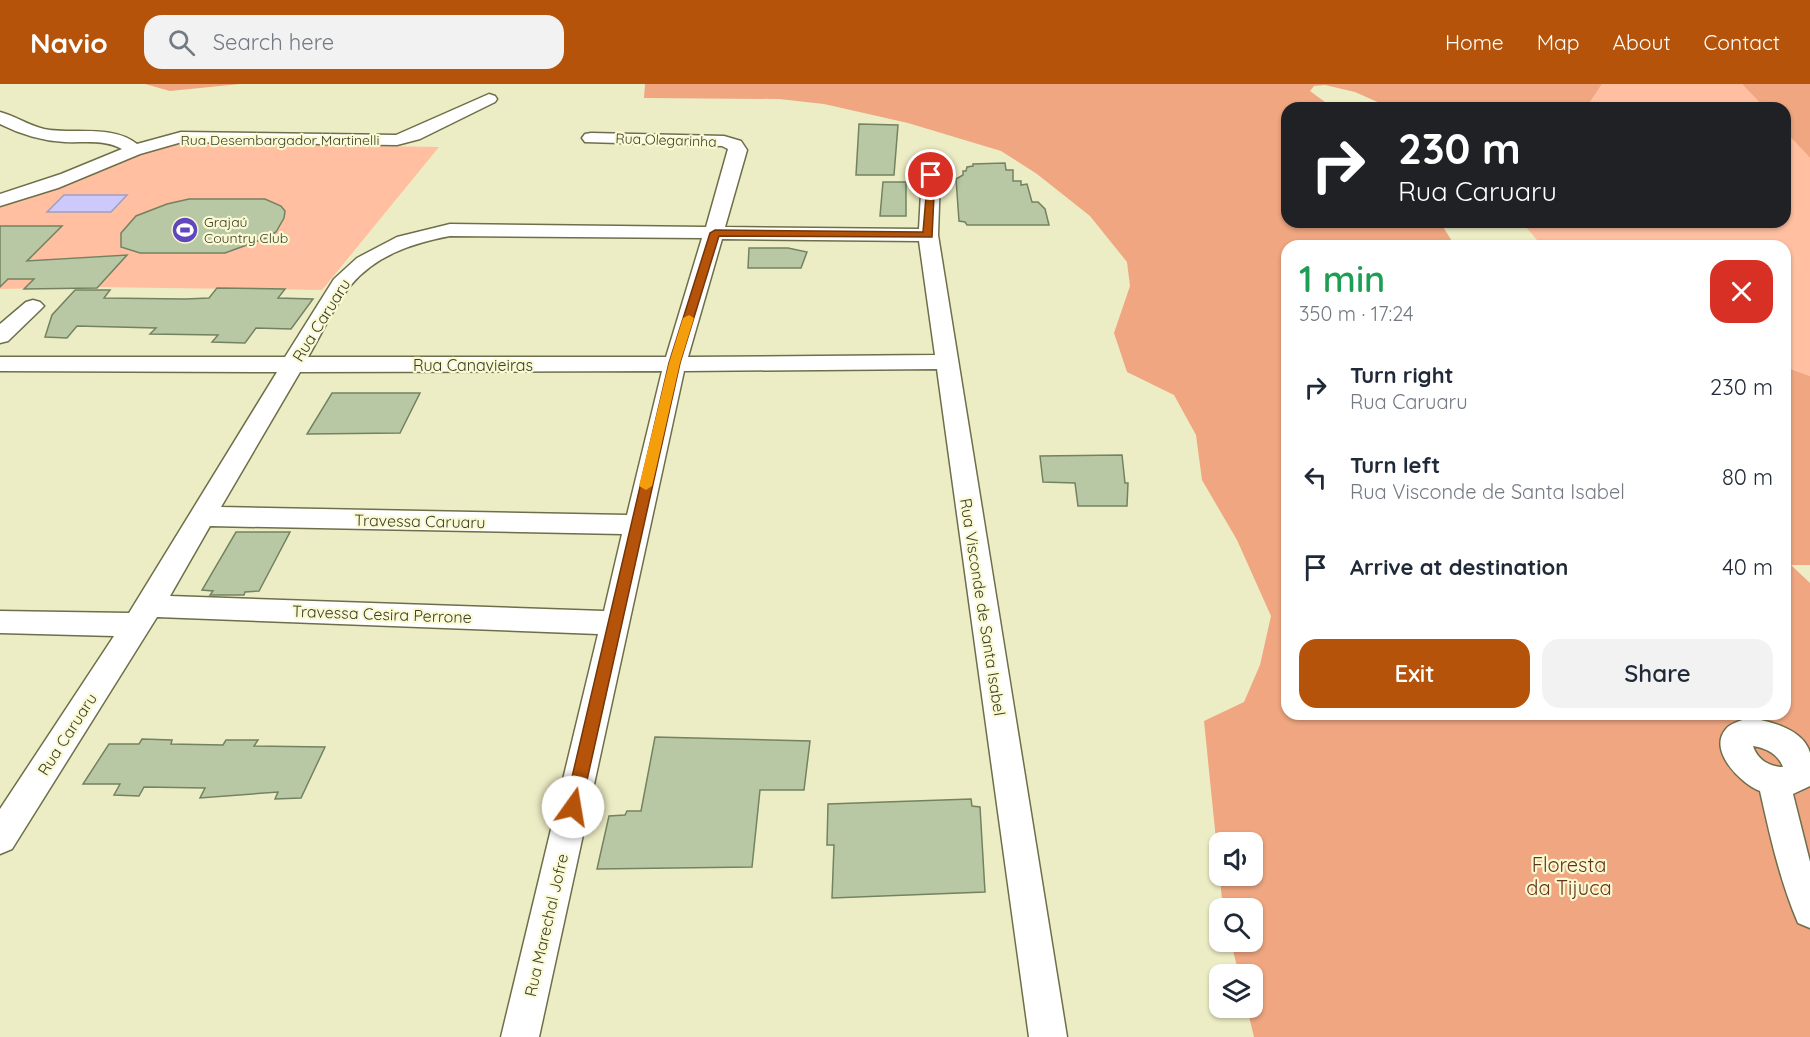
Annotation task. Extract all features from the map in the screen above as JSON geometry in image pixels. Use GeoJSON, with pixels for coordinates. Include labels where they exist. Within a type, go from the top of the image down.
{"type":"FeatureCollection","features":[{"type":"Feature","properties":{"kind":"street","name":"Rua Desembargador Martinelli"},"geometry":{"type":"LineString","coordinates":[[0,200],[32,192],[83,173],[134,150],[181,137],[397,140],[414,135],[489,99]]}},
{"type":"Feature","properties":{"kind":"street"},"geometry":{"type":"LineString","coordinates":[[0,117],[37,133],[122,140],[134,150]]}},
{"type":"Feature","properties":{"kind":"street","name":"Rua Olegarinha"},"geometry":{"type":"LineString","coordinates":[[591,138],[724,141],[735,144],[738,150]]}},
{"type":"Feature","properties":{"kind":"street","name":"Rua Marechal Jofre"},"geometry":{"type":"LineString","coordinates":[[520,1037],[675,363],[738,150]]}},
{"type":"Feature","properties":{"kind":"street","name":"Rua Visconde de Santa Isabel"},"geometry":{"type":"LineString","coordinates":[[931,175],[928,235],[1048,1037]]}},
{"type":"Feature","properties":{"kind":"street","name":"Rua Caruaru"},"geometry":{"type":"LineString","coordinates":[[0,838],[143,616],[341,283],[356,266],[410,238],[450,230],[928,235]]}},
{"type":"Feature","properties":{"kind":"street"},"geometry":{"type":"LineString","coordinates":[[0,336],[33,306]]}},
{"type":"Feature","properties":{"kind":"street","name":"Rua Canavieiras"},"geometry":{"type":"LineString","coordinates":[[0,364],[946,362]]}},
{"type":"Feature","properties":{"kind":"street","name":"Travessa Caruaru"},"geometry":{"type":"LineString","coordinates":[[204,516],[636,525]]}},
{"type":"Feature","properties":{"kind":"street","name":"Travessa Cesira Perrone"},"geometry":{"type":"LineString","coordinates":[[0,622],[143,616],[615,623]]}},
{"type":"Feature","properties":{"kind":"street"},"geometry":{"type":"LineString","coordinates":[[1774,782],[1792,859],[1810,911]]}},
{"type":"Feature","properties":{"kind":"shaded area"},"geometry":{"type":"Polygon","coordinates":[[[1602,84],[1742,84],[1759,102],[1590,102],[1602,84]]]}},
{"type":"Feature","properties":{"kind":"shaded area"},"geometry":{"type":"Polygon","coordinates":[[[1791,137],[1810,158],[1810,376],[1791,369],[1791,240],[1537,240],[1527,228],[1791,228],[1791,137]]]}},
{"type":"Feature","properties":{"kind":"shaded area","name":"Grajaú Country Club"},"geometry":{"type":"Polygon","coordinates":[[[185,143],[439,147],[322,290],[94,287],[0,289],[0,206],[53,188],[151,149],[185,143]]]}},
{"type":"Feature","properties":{"kind":"green space"},"geometry":{"type":"Polygon","coordinates":[[[145,84],[240,84],[170,91],[145,84]]]}},
{"type":"Feature","properties":{"kind":"green space","name":"Floresta da Tijuca"},"geometry":{"type":"Polygon","coordinates":[[[645,84],[1602,84],[1590,102],[1378,102],[1355,92],[1325,85],[1314,86],[1310,91],[1325,102],[1281,102],[1281,228],[1444,228],[1451,240],[1281,240],[1281,720],[1791,720],[1791,565],[1810,583],[1810,1037],[1254,1037],[1249,1018],[1263,1018],[1263,964],[1236,964],[1233,952],[1263,952],[1263,898],[1222,898],[1221,886],[1263,886],[1263,832],[1215,832],[1204,721],[1244,702],[1260,665],[1271,616],[1237,540],[1202,480],[1196,435],[1174,395],[1127,372],[1114,333],[1130,286],[1127,262],[1090,216],[1037,174],[1001,151],[908,123],[824,104],[779,99],[644,98],[645,84]]]}},
{"type":"Feature","properties":{"kind":"green space"},"geometry":{"type":"Polygon","coordinates":[[[1742,84],[1810,84],[1810,158],[1791,137],[1791,102],[1759,102],[1742,84]]]}},
{"type":"Feature","properties":{"kind":"green space","name":"Floresta da Tijuca"},"geometry":{"type":"Polygon","coordinates":[[[1791,369],[1810,376],[1810,565],[1791,565],[1791,369]]]}},
{"type":"Feature","properties":{"kind":"water"},"geometry":{"type":"Polygon","coordinates":[[[64,195],[127,195],[111,212],[47,212],[64,195]]]}},
{"type":"Feature","properties":{"kind":"building"},"geometry":{"type":"Polygon","coordinates":[[[859,124],[898,125],[894,175],[856,175],[859,124]]]}},
{"type":"Feature","properties":{"kind":"building"},"geometry":{"type":"Polygon","coordinates":[[[1005,163],[1006,170],[1013,170],[1013,181],[1021,181],[1021,185],[1027,184],[1032,202],[1038,202],[1045,209],[1049,225],[967,225],[959,221],[956,179],[973,164],[1005,163]]]}},
{"type":"Feature","properties":{"kind":"building"},"geometry":{"type":"Polygon","coordinates":[[[883,182],[906,182],[906,216],[880,216],[883,182]]]}},
{"type":"Feature","properties":{"kind":"building"},"geometry":{"type":"Polygon","coordinates":[[[189,199],[265,199],[281,206],[285,211],[284,218],[276,232],[266,238],[225,253],[140,253],[121,247],[121,233],[136,216],[167,204],[189,199]]]}},
{"type":"Feature","properties":{"kind":"building"},"geometry":{"type":"Polygon","coordinates":[[[0,226],[62,226],[27,261],[127,255],[97,288],[24,289],[34,279],[8,279],[0,287],[0,226]]]}},
{"type":"Feature","properties":{"kind":"building"},"geometry":{"type":"Polygon","coordinates":[[[749,248],[788,248],[807,252],[801,268],[748,268],[749,248]]]}},
{"type":"Feature","properties":{"kind":"building"},"geometry":{"type":"Polygon","coordinates":[[[217,288],[285,289],[278,298],[313,299],[291,329],[256,328],[245,343],[212,342],[218,335],[150,334],[156,328],[77,326],[67,338],[45,337],[52,315],[75,290],[110,290],[104,298],[185,299],[209,298],[217,288]]]}},
{"type":"Feature","properties":{"kind":"building"},"geometry":{"type":"Polygon","coordinates":[[[332,393],[420,393],[400,433],[307,434],[332,393]]]}},
{"type":"Feature","properties":{"kind":"building"},"geometry":{"type":"Polygon","coordinates":[[[1122,455],[1125,483],[1128,483],[1127,506],[1078,506],[1075,483],[1043,482],[1040,456],[1122,455]]]}},
{"type":"Feature","properties":{"kind":"building"},"geometry":{"type":"Polygon","coordinates":[[[236,532],[290,532],[259,591],[245,592],[244,595],[210,595],[213,591],[202,590],[236,532]]]}},
{"type":"Feature","properties":{"kind":"building"},"geometry":{"type":"Polygon","coordinates":[[[655,737],[810,741],[804,790],[760,790],[752,867],[597,869],[609,816],[625,815],[627,811],[641,811],[655,737]]]}},
{"type":"Feature","properties":{"kind":"building"},"geometry":{"type":"Polygon","coordinates":[[[142,739],[172,740],[171,744],[223,745],[226,740],[258,740],[254,746],[325,747],[301,798],[275,799],[278,792],[200,798],[205,788],[144,787],[139,796],[114,795],[120,784],[83,784],[109,744],[139,744],[142,739]]]}},
{"type":"Feature","properties":{"kind":"building"},"geometry":{"type":"Polygon","coordinates":[[[971,799],[972,806],[980,807],[985,892],[832,898],[834,845],[827,845],[828,804],[971,799]]]}},
{"type":"Feature","properties":{"kind":"slow traffic"},"geometry":{"type":"LineString","coordinates":[[646,486],[675,363],[689,318]]}},
{"type":"Feature","properties":{"kind":"place","name":"Grajaú Country Club"},"geometry":{"type":"Point","coordinates":[185,230]}},
{"type":"Feature","properties":{"kind":"route"},"geometry":{"type":"LineString","coordinates":[[573,807],[675,363],[715,233],[928,235],[931,175]]}}]}
